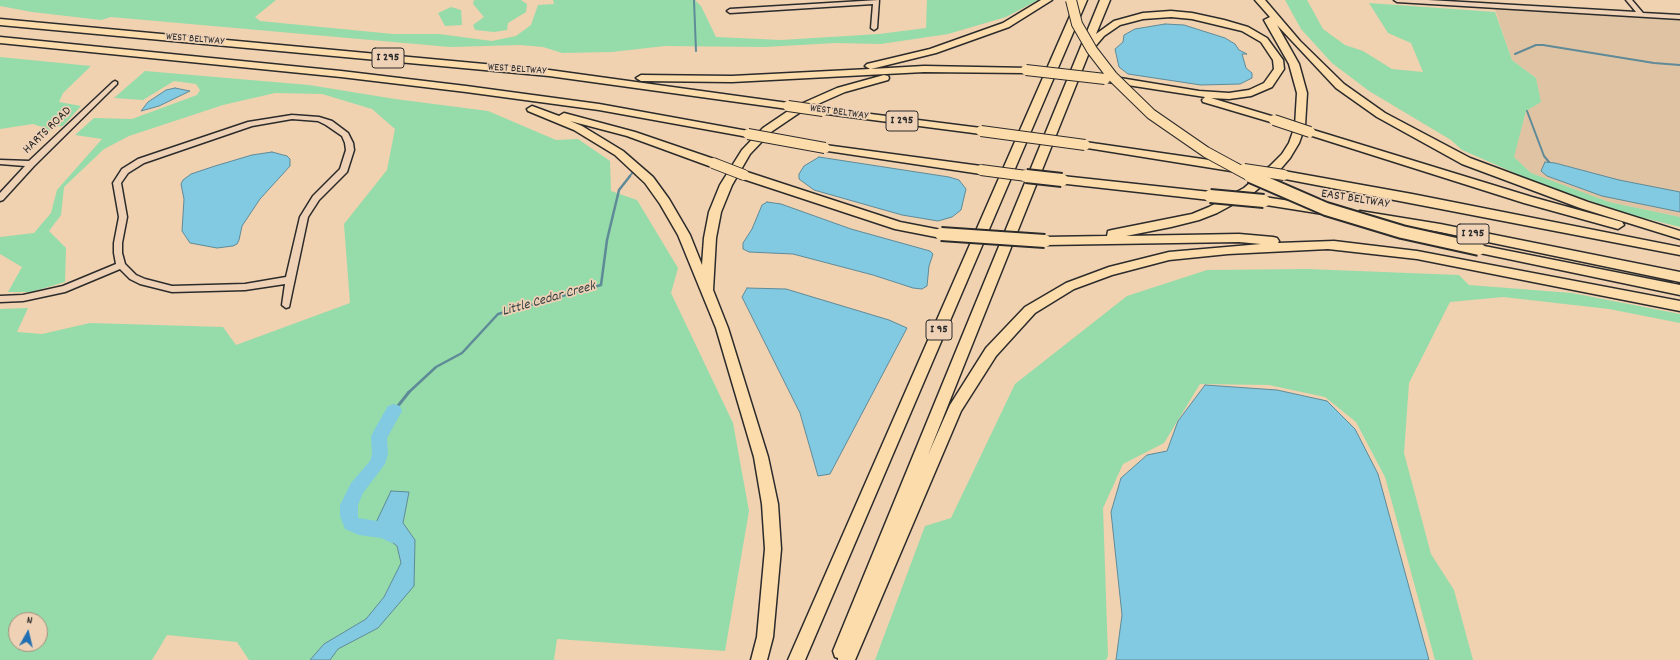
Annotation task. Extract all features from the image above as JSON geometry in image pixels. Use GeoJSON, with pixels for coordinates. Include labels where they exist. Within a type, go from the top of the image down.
{"type":"FeatureCollection","features":[{"type":"Feature","properties":{"kind":"highway"},"geometry":{"type":"LineString","coordinates":[[776,78],[855,68],[933,51],[1006,24],[1047,0]]}},
{"type":"Feature","properties":{"kind":"highway"},"geometry":{"type":"LineString","coordinates":[[1071,0],[1077,24],[1092,50],[1112,76],[1152,114],[1206,152],[1258,180],[1326,209],[1402,232],[1680,290]]}},
{"type":"Feature","properties":{"kind":"highway","name":"I 95"},"geometry":{"type":"LineString","coordinates":[[796,660],[1082,0]]}},
{"type":"Feature","properties":{"kind":"highway","name":"I 95"},"geometry":{"type":"LineString","coordinates":[[837,660],[1105,0]]}},
{"type":"Feature","properties":{"kind":"highway"},"geometry":{"type":"LineString","coordinates":[[1258,0],[1297,43],[1340,86],[1381,115],[1466,161],[1584,205],[1680,235]]}},
{"type":"Feature","properties":{"kind":"highway"},"geometry":{"type":"LineString","coordinates":[[1045,242],[1119,233],[1195,217],[1213,210],[1248,191],[1274,169],[1294,144],[1302,116],[1302,93],[1297,72],[1290,57],[1258,0]]}},
{"type":"Feature","properties":{"kind":"highway"},"geometry":{"type":"LineString","coordinates":[[549,73],[647,78],[776,78],[924,69],[1026,70],[1229,96],[1251,93],[1268,85],[1279,69],[1278,60],[1264,40],[1245,29],[1214,20],[1171,14],[1143,16],[1117,23],[1101,34],[1084,54]]}},
{"type":"Feature","properties":{"kind":"highway","name":"WEST BELTWAY"},"geometry":{"type":"LineString","coordinates":[[0,22],[549,73],[1032,138]]}},
{"type":"Feature","properties":{"kind":"highway","name":"WEST BELTWAY"},"geometry":{"type":"LineString","coordinates":[[0,40],[342,74],[599,107],[825,148],[1021,175]]}},
{"type":"Feature","properties":{"kind":"highway"},"geometry":{"type":"LineString","coordinates":[[707,294],[710,238],[715,212],[726,185],[746,152],[767,130],[798,109],[854,85],[910,74],[985,69]]}},
{"type":"Feature","properties":{"kind":"highway"},"geometry":{"type":"LineString","coordinates":[[342,74],[479,96],[582,120],[624,132],[744,175],[899,226],[941,234],[1045,242],[1239,238],[1334,245],[1417,255],[1680,306]]}},
{"type":"Feature","properties":{"kind":"highway"},"geometry":{"type":"LineString","coordinates":[[1175,90],[1528,200],[1631,228],[1680,239]]}},
{"type":"Feature","properties":{"kind":"highway"},"geometry":{"type":"LineString","coordinates":[[532,109],[578,128],[619,153],[649,180],[665,202],[684,235],[722,328],[761,456],[770,504],[773,549],[765,637],[759,660]]}},
{"type":"Feature","properties":{"kind":"highway","name":"EAST BELTWAY"},"geometry":{"type":"LineString","coordinates":[[1032,138],[1241,168],[1405,196],[1680,251]]}},
{"type":"Feature","properties":{"kind":"highway","name":"EAST BELTWAY"},"geometry":{"type":"LineString","coordinates":[[1021,175],[1264,201],[1440,228],[1680,277]]}},
{"type":"Feature","properties":{"kind":"highway"},"geometry":{"type":"LineString","coordinates":[[846,660],[955,409],[991,352],[1030,310],[1070,286],[1109,271],[1169,256],[1228,250],[1334,245]]}},
{"type":"Feature","properties":{"kind":"street"},"geometry":{"type":"LineString","coordinates":[[1397,0],[1680,17]]}},
{"type":"Feature","properties":{"kind":"street"},"geometry":{"type":"LineString","coordinates":[[1629,0],[1640,14]]}},
{"type":"Feature","properties":{"kind":"street"},"geometry":{"type":"LineString","coordinates":[[730,11],[876,1],[874,28]]}},
{"type":"Feature","properties":{"kind":"street","name":"HARTS ROAD"},"geometry":{"type":"LineString","coordinates":[[0,198],[31,164],[115,83]]}},
{"type":"Feature","properties":{"kind":"street"},"geometry":{"type":"LineString","coordinates":[[286,305],[301,226],[309,207],[344,170],[350,150],[349,142],[345,135],[329,123],[312,118],[292,117],[251,124],[142,161],[125,171],[117,183],[123,217],[118,244],[121,265],[133,277],[143,282],[172,289],[245,287],[290,280]]}},
{"type":"Feature","properties":{"kind":"street"},"geometry":{"type":"LineString","coordinates":[[0,162],[31,164]]}},
{"type":"Feature","properties":{"kind":"street"},"geometry":{"type":"LineString","coordinates":[[0,299],[29,297],[65,289],[121,265]]}},
{"type":"Feature","properties":{"kind":"shaded area"},"geometry":{"type":"Polygon","coordinates":[[[1494,7],[1680,18],[1680,217],[1609,202],[1531,173],[1513,156],[1536,78],[1512,60],[1494,7]]]}},
{"type":"Feature","properties":{"kind":"green space"},"geometry":{"type":"Polygon","coordinates":[[[0,0],[276,0],[255,17],[260,21],[393,34],[439,34],[492,41],[516,36],[531,25],[538,5],[554,4],[553,0],[695,0],[701,6],[716,37],[781,40],[879,34],[926,28],[927,0],[1038,0],[1006,17],[948,34],[881,44],[835,43],[765,47],[665,46],[612,52],[562,53],[543,47],[520,45],[450,47],[111,17],[101,20],[32,12],[0,6],[0,0]]]}},
{"type":"Feature","properties":{"kind":"green space"},"geometry":{"type":"Polygon","coordinates":[[[474,0],[521,0],[527,4],[526,12],[508,23],[507,30],[494,32],[475,30],[473,25],[484,17],[473,4],[474,0]]]}},
{"type":"Feature","properties":{"kind":"green space"},"geometry":{"type":"Polygon","coordinates":[[[1285,0],[1307,0],[1323,29],[1345,45],[1363,51],[1392,69],[1423,72],[1411,43],[1388,33],[1369,3],[1495,12],[1512,60],[1536,78],[1541,102],[1526,111],[1514,157],[1531,173],[1609,202],[1680,217],[1680,227],[1632,215],[1540,184],[1462,150],[1451,140],[1369,91],[1332,63],[1301,29],[1285,0]]]}},
{"type":"Feature","properties":{"kind":"green space"},"geometry":{"type":"Polygon","coordinates":[[[451,7],[461,10],[462,25],[445,26],[438,13],[451,7]]]}},
{"type":"Feature","properties":{"kind":"green space"},"geometry":{"type":"Polygon","coordinates":[[[0,57],[91,66],[63,93],[59,102],[81,106],[63,126],[54,127],[43,137],[34,137],[42,127],[33,124],[0,129],[0,57]]]}},
{"type":"Feature","properties":{"kind":"green space"},"geometry":{"type":"Polygon","coordinates":[[[145,71],[309,85],[395,99],[488,111],[556,140],[578,139],[610,161],[611,191],[637,200],[678,268],[671,293],[733,423],[749,511],[725,651],[557,639],[554,660],[330,660],[338,649],[378,628],[415,540],[403,523],[409,492],[384,536],[397,546],[402,563],[384,597],[366,619],[324,644],[310,660],[249,660],[237,642],[167,635],[152,660],[0,660],[0,309],[28,308],[17,332],[42,334],[90,323],[223,327],[236,345],[350,303],[344,224],[387,170],[395,129],[372,109],[322,94],[275,93],[223,105],[129,136],[104,149],[64,187],[61,215],[49,231],[66,248],[65,282],[31,292],[8,292],[22,267],[0,254],[0,237],[34,233],[51,213],[57,190],[102,139],[75,135],[94,118],[132,119],[197,95],[200,90],[196,84],[174,81],[143,100],[114,98],[145,71]]]}},
{"type":"Feature","properties":{"kind":"green space"},"geometry":{"type":"Polygon","coordinates":[[[1307,269],[1459,275],[1469,285],[1572,293],[1680,314],[1680,323],[1609,309],[1503,297],[1450,302],[1409,383],[1404,453],[1431,554],[1454,590],[1473,660],[1435,660],[1385,477],[1356,422],[1325,397],[1269,385],[1200,384],[1164,443],[1123,464],[1103,508],[1108,656],[1106,660],[875,660],[925,526],[951,518],[1015,384],[1127,296],[1207,270],[1307,269]]]}},
{"type":"Feature","properties":{"kind":"water"},"geometry":{"type":"Polygon","coordinates":[[[1165,24],[1184,25],[1225,38],[1235,44],[1239,50],[1247,54],[1242,54],[1246,68],[1252,73],[1252,78],[1240,84],[1201,85],[1128,74],[1119,67],[1115,49],[1123,42],[1124,35],[1135,29],[1165,24]]]}},
{"type":"Feature","properties":{"kind":"water"},"geometry":{"type":"Polygon","coordinates":[[[175,88],[190,91],[159,106],[141,111],[148,102],[166,90],[175,88]]]}},
{"type":"Feature","properties":{"kind":"water"},"geometry":{"type":"Polygon","coordinates":[[[272,152],[287,156],[290,159],[290,166],[260,199],[242,226],[237,244],[217,248],[190,243],[182,231],[184,199],[181,184],[183,180],[191,174],[215,166],[252,155],[272,152]]]}},
{"type":"Feature","properties":{"kind":"water"},"geometry":{"type":"Polygon","coordinates":[[[819,157],[949,177],[959,180],[966,189],[961,210],[952,217],[938,221],[902,215],[814,190],[799,179],[799,174],[804,166],[819,157]]]}},
{"type":"Feature","properties":{"kind":"water"},"geometry":{"type":"Polygon","coordinates":[[[1545,162],[1555,163],[1619,180],[1680,192],[1680,212],[1602,196],[1547,176],[1541,171],[1545,162]]]}},
{"type":"Feature","properties":{"kind":"water"},"geometry":{"type":"Polygon","coordinates":[[[767,202],[781,204],[851,229],[930,251],[933,254],[929,266],[927,286],[922,289],[913,288],[873,275],[793,254],[749,252],[743,249],[743,243],[752,229],[762,205],[767,202]]]}},
{"type":"Feature","properties":{"kind":"water"},"geometry":{"type":"Polygon","coordinates":[[[747,288],[786,289],[889,320],[907,328],[830,474],[818,476],[800,413],[742,297],[747,288]]]}},
{"type":"Feature","properties":{"kind":"water"},"geometry":{"type":"Polygon","coordinates":[[[1205,385],[1277,390],[1327,401],[1355,429],[1378,474],[1429,660],[1116,660],[1122,615],[1111,512],[1121,478],[1147,455],[1167,451],[1178,421],[1205,385]]]}},
{"type":"Feature","properties":{"kind":"water"},"geometry":{"type":"Polygon","coordinates":[[[391,491],[409,492],[403,523],[415,540],[414,586],[378,628],[338,649],[330,660],[310,660],[324,644],[366,619],[384,597],[401,563],[397,546],[384,536],[372,531],[391,491]]]}},
{"type":"Feature","properties":{"kind":"waterway","name":"Little Cedar Creek"},"geometry":{"type":"LineString","coordinates":[[694,0],[696,51]]}},
{"type":"Feature","properties":{"kind":"waterway"},"geometry":{"type":"LineString","coordinates":[[1515,54],[1536,45],[1543,45],[1654,63],[1680,65]]}},
{"type":"Feature","properties":{"kind":"waterway"},"geometry":{"type":"LineString","coordinates":[[1527,111],[1544,156],[1549,162]]}},
{"type":"Feature","properties":{"kind":"waterway","name":"Little Cedar Creek"},"geometry":{"type":"LineString","coordinates":[[629,177],[633,172]]}},
{"type":"Feature","properties":{"kind":"waterway","name":"Little Cedar Creek"},"geometry":{"type":"LineString","coordinates":[[409,392],[436,367],[462,353],[498,314],[601,285],[607,240],[619,190],[630,176]]}},
{"type":"Feature","properties":{"kind":"waterway","name":"Little Cedar Creek"},"geometry":{"type":"LineString","coordinates":[[394,411],[409,392]]}},
{"type":"Feature","properties":{"kind":"waterway","name":"Little Cedar Creek"},"geometry":{"type":"LineString","coordinates":[[392,535],[384,530],[359,527],[351,523],[349,516],[349,505],[357,488],[377,464],[380,454],[379,437],[394,411]]}}]}
